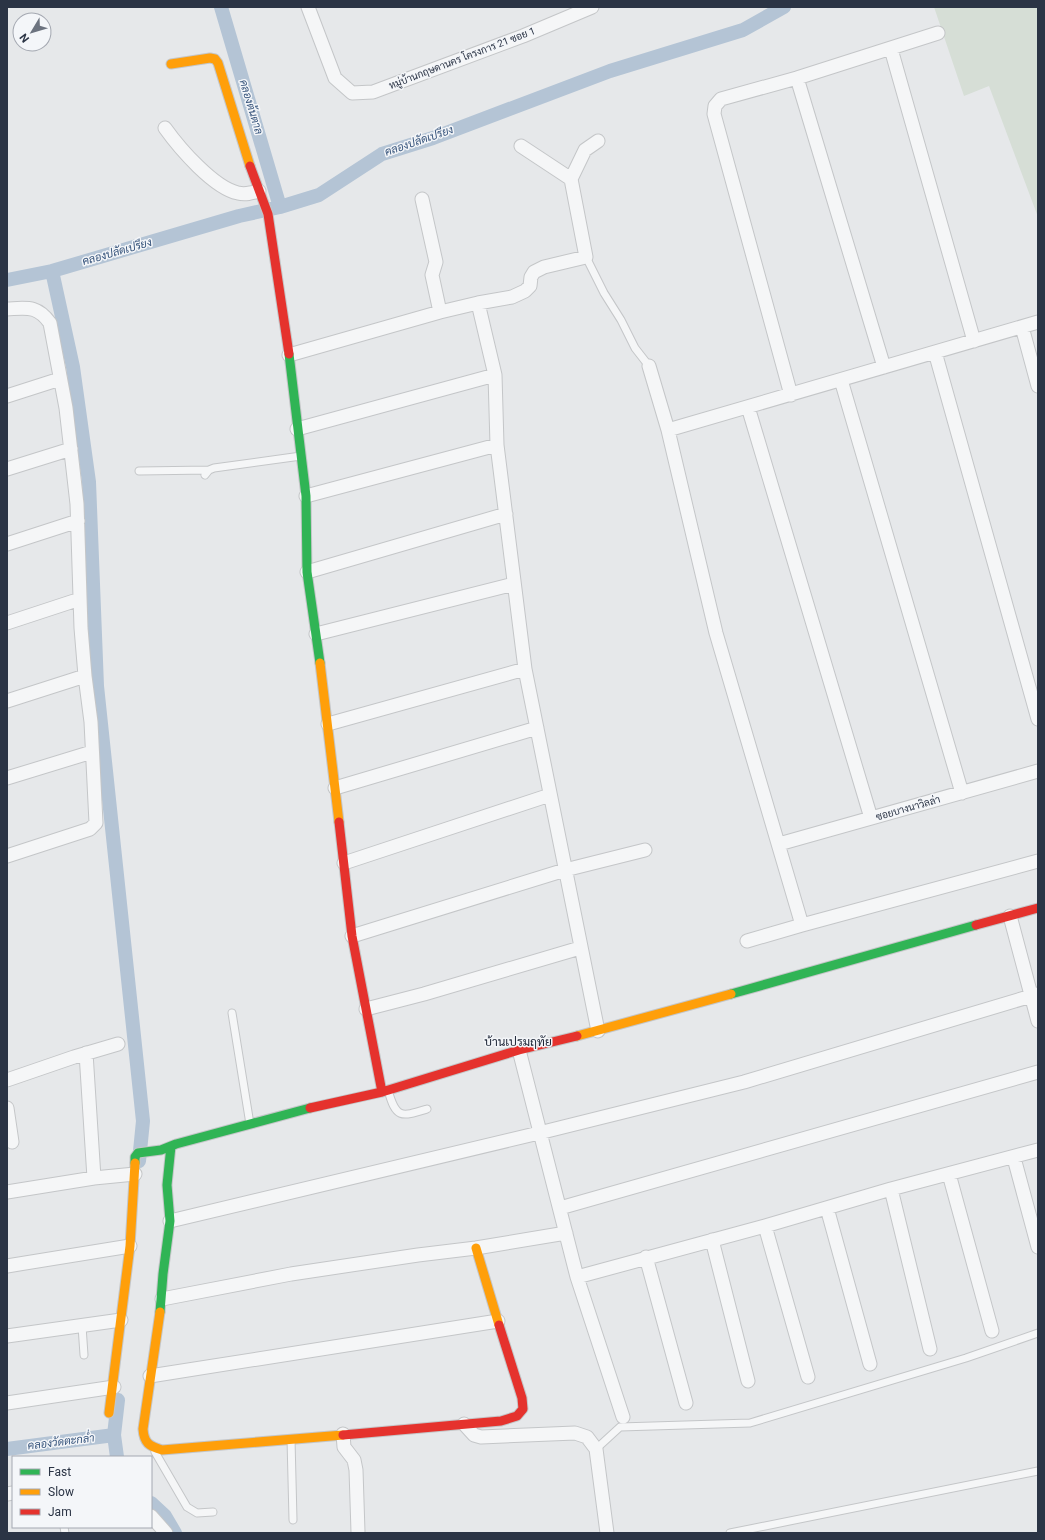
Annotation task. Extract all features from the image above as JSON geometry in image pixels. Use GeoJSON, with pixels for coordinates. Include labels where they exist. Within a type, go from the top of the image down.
{"type":"FeatureCollection","features":[{"type":"Feature","properties":{"kind":"street","name":"หมู่บ้านกฤษดานคร โครงการ 21 ซอย 1"},"geometry":{"type":"LineString","coordinates":[[308,7],[335,78],[352,93],[372,92],[523,36],[592,7]]}},
{"type":"Feature","properties":{"kind":"street"},"geometry":{"type":"LineString","coordinates":[[791,395],[714,114],[715,106],[722,99],[797,78],[938,34]]}},
{"type":"Feature","properties":{"kind":"street"},"geometry":{"type":"LineString","coordinates":[[891,49],[974,341]]}},
{"type":"Feature","properties":{"kind":"street"},"geometry":{"type":"LineString","coordinates":[[171,64],[210,58],[215,59],[218,63],[250,167],[268,214],[289,355],[306,496],[307,572],[328,724],[352,936],[366,1009],[385,1091]]}},
{"type":"Feature","properties":{"kind":"street"},"geometry":{"type":"LineString","coordinates":[[797,78],[884,367]]}},
{"type":"Feature","properties":{"kind":"street"},"geometry":{"type":"LineString","coordinates":[[165,128],[178,147],[216,183],[227,190],[239,194],[262,195]]}},
{"type":"Feature","properties":{"kind":"street"},"geometry":{"type":"LineString","coordinates":[[289,355],[440,312],[512,297],[525,291],[530,286],[531,277],[534,272],[544,267],[586,257],[571,179],[585,150],[598,141]]}},
{"type":"Feature","properties":{"kind":"street"},"geometry":{"type":"LineString","coordinates":[[521,146],[571,179]]}},
{"type":"Feature","properties":{"kind":"street"},"geometry":{"type":"LineString","coordinates":[[422,199],[436,262],[432,275],[440,312]]}},
{"type":"Feature","properties":{"kind":"street"},"geometry":{"type":"LineString","coordinates":[[478,303],[495,375],[497,444],[525,669],[580,948],[598,1031]]}},
{"type":"Feature","properties":{"kind":"street"},"geometry":{"type":"LineString","coordinates":[[7,309],[25,308],[36,310],[45,316],[50,323],[66,408],[77,504],[84,676],[91,722],[95,826],[90,829],[7,856]]}},
{"type":"Feature","properties":{"kind":"street"},"geometry":{"type":"LineString","coordinates":[[668,430],[1038,322]]}},
{"type":"Feature","properties":{"kind":"street"},"geometry":{"type":"LineString","coordinates":[[1022,327],[1038,386]]}},
{"type":"Feature","properties":{"kind":"street"},"geometry":{"type":"LineString","coordinates":[[935,352],[1038,719]]}},
{"type":"Feature","properties":{"kind":"street"},"geometry":{"type":"LineString","coordinates":[[649,366],[668,430],[716,633],[802,925]]}},
{"type":"Feature","properties":{"kind":"street"},"geometry":{"type":"LineString","coordinates":[[297,429],[495,375]]}},
{"type":"Feature","properties":{"kind":"street"},"geometry":{"type":"LineString","coordinates":[[7,396],[60,379]]}},
{"type":"Feature","properties":{"kind":"street"},"geometry":{"type":"LineString","coordinates":[[841,380],[962,793]]}},
{"type":"Feature","properties":{"kind":"street"},"geometry":{"type":"LineString","coordinates":[[748,407],[871,818]]}},
{"type":"Feature","properties":{"kind":"street"},"geometry":{"type":"LineString","coordinates":[[306,496],[497,444]]}},
{"type":"Feature","properties":{"kind":"street"},"geometry":{"type":"LineString","coordinates":[[7,469],[71,449]]}},
{"type":"Feature","properties":{"kind":"street"},"geometry":{"type":"LineString","coordinates":[[307,572],[506,514]]}},
{"type":"Feature","properties":{"kind":"street"},"geometry":{"type":"LineString","coordinates":[[7,544],[78,521]]}},
{"type":"Feature","properties":{"kind":"street"},"geometry":{"type":"LineString","coordinates":[[316,634],[514,584]]}},
{"type":"Feature","properties":{"kind":"street"},"geometry":{"type":"LineString","coordinates":[[7,623],[80,599]]}},
{"type":"Feature","properties":{"kind":"street"},"geometry":{"type":"LineString","coordinates":[[328,724],[525,669]]}},
{"type":"Feature","properties":{"kind":"street"},"geometry":{"type":"LineString","coordinates":[[7,701],[84,676]]}},
{"type":"Feature","properties":{"kind":"street"},"geometry":{"type":"LineString","coordinates":[[335,788],[537,728]]}},
{"type":"Feature","properties":{"kind":"street"},"geometry":{"type":"LineString","coordinates":[[7,778],[92,752]]}},
{"type":"Feature","properties":{"kind":"street","name":"ซอยบางนาวิลล่า"},"geometry":{"type":"LineString","coordinates":[[779,844],[1038,771]]}},
{"type":"Feature","properties":{"kind":"street"},"geometry":{"type":"LineString","coordinates":[[344,863],[550,795]]}},
{"type":"Feature","properties":{"kind":"street"},"geometry":{"type":"LineString","coordinates":[[352,936],[565,870],[645,850]]}},
{"type":"Feature","properties":{"kind":"street"},"geometry":{"type":"LineString","coordinates":[[747,942],[802,925],[1038,861]]}},
{"type":"Feature","properties":{"kind":"street"},"geometry":{"type":"LineString","coordinates":[[109,1413],[114,1388],[130,1246],[135,1156],[138,1154],[161,1150],[250,1124],[385,1091],[519,1050],[598,1031],[1038,908]]}},
{"type":"Feature","properties":{"kind":"street"},"geometry":{"type":"LineString","coordinates":[[1010,916],[1035,995],[1038,1021]]}},
{"type":"Feature","properties":{"kind":"street"},"geometry":{"type":"LineString","coordinates":[[366,1009],[424,994],[580,948]]}},
{"type":"Feature","properties":{"kind":"street"},"geometry":{"type":"LineString","coordinates":[[170,1221],[540,1133],[744,1082],[1035,995]]}},
{"type":"Feature","properties":{"kind":"street"},"geometry":{"type":"LineString","coordinates":[[7,1080],[118,1044]]}},
{"type":"Feature","properties":{"kind":"street"},"geometry":{"type":"LineString","coordinates":[[519,1050],[577,1277],[623,1417]]}},
{"type":"Feature","properties":{"kind":"street"},"geometry":{"type":"LineString","coordinates":[[86,1054],[94,1178]]}},
{"type":"Feature","properties":{"kind":"street"},"geometry":{"type":"LineString","coordinates":[[560,1208],[1038,1072]]}},
{"type":"Feature","properties":{"kind":"street"},"geometry":{"type":"LineString","coordinates":[[7,1108],[12,1142]]}},
{"type":"Feature","properties":{"kind":"street"},"geometry":{"type":"LineString","coordinates":[[171,1146],[167,1185],[170,1221],[163,1274],[162,1299],[143,1429],[144,1439],[152,1447],[162,1450],[501,1421],[517,1416],[522,1409],[522,1398],[476,1248]]}},
{"type":"Feature","properties":{"kind":"street"},"geometry":{"type":"LineString","coordinates":[[577,1277],[646,1257],[765,1226],[891,1189],[1014,1158],[1038,1150]]}},
{"type":"Feature","properties":{"kind":"street"},"geometry":{"type":"LineString","coordinates":[[1014,1158],[1038,1247]]}},
{"type":"Feature","properties":{"kind":"street"},"geometry":{"type":"LineString","coordinates":[[7,1192],[94,1178],[135,1174]]}},
{"type":"Feature","properties":{"kind":"street"},"geometry":{"type":"LineString","coordinates":[[949,1174],[992,1332]]}},
{"type":"Feature","properties":{"kind":"street"},"geometry":{"type":"LineString","coordinates":[[891,1189],[930,1349]]}},
{"type":"Feature","properties":{"kind":"street"},"geometry":{"type":"LineString","coordinates":[[827,1208],[870,1364]]}},
{"type":"Feature","properties":{"kind":"street"},"geometry":{"type":"LineString","coordinates":[[765,1226],[808,1377]]}},
{"type":"Feature","properties":{"kind":"street"},"geometry":{"type":"LineString","coordinates":[[162,1299],[291,1274],[418,1254],[476,1248],[566,1233]]}},
{"type":"Feature","properties":{"kind":"street"},"geometry":{"type":"LineString","coordinates":[[712,1240],[748,1382]]}},
{"type":"Feature","properties":{"kind":"street"},"geometry":{"type":"LineString","coordinates":[[7,1266],[130,1246]]}},
{"type":"Feature","properties":{"kind":"street"},"geometry":{"type":"LineString","coordinates":[[646,1257],[686,1403]]}},
{"type":"Feature","properties":{"kind":"street"},"geometry":{"type":"LineString","coordinates":[[7,1336],[121,1320]]}},
{"type":"Feature","properties":{"kind":"street"},"geometry":{"type":"LineString","coordinates":[[150,1376],[498,1321]]}},
{"type":"Feature","properties":{"kind":"street"},"geometry":{"type":"LineString","coordinates":[[7,1403],[114,1388]]}},
{"type":"Feature","properties":{"kind":"street"},"geometry":{"type":"LineString","coordinates":[[464,1424],[474,1435],[481,1437],[575,1433],[587,1437],[596,1449],[607,1533]]}},
{"type":"Feature","properties":{"kind":"street"},"geometry":{"type":"LineString","coordinates":[[343,1434],[344,1447],[354,1460],[356,1470],[358,1532]]}},
{"type":"Feature","properties":{"kind":"street"},"geometry":{"type":"LineString","coordinates":[[152,1517],[166,1533]]}},
{"type":"Feature","properties":{"kind":"lane"},"geometry":{"type":"LineString","coordinates":[[586,257],[604,293],[622,320],[635,348],[649,366]]}},
{"type":"Feature","properties":{"kind":"lane"},"geometry":{"type":"LineString","coordinates":[[139,471],[207,473],[214,468],[301,456]]}},
{"type":"Feature","properties":{"kind":"lane"},"geometry":{"type":"LineString","coordinates":[[232,1013],[250,1124]]}},
{"type":"Feature","properties":{"kind":"lane"},"geometry":{"type":"LineString","coordinates":[[385,1091],[392,1106],[398,1113],[407,1115],[427,1109]]}},
{"type":"Feature","properties":{"kind":"lane"},"geometry":{"type":"LineString","coordinates":[[82,1326],[84,1355]]}},
{"type":"Feature","properties":{"kind":"lane"},"geometry":{"type":"LineString","coordinates":[[596,1449],[620,1427],[750,1423],[966,1358],[1038,1333]]}},
{"type":"Feature","properties":{"kind":"lane"},"geometry":{"type":"LineString","coordinates":[[291,1439],[293,1520]]}},
{"type":"Feature","properties":{"kind":"lane"},"geometry":{"type":"LineString","coordinates":[[152,1447],[187,1507],[197,1513],[213,1512]]}},
{"type":"Feature","properties":{"kind":"lane"},"geometry":{"type":"LineString","coordinates":[[730,1533],[1038,1471]]}},
{"type":"Feature","properties":{"kind":"shaded area"},"geometry":{"type":"Polygon","coordinates":[[[934,7],[1038,7],[1038,217],[989,86],[964,96],[934,7]]]}},
{"type":"Feature","properties":{"kind":"waterway","name":"คลองต้นตาล"},"geometry":{"type":"LineString","coordinates":[[221,7],[280,207]]}},
{"type":"Feature","properties":{"kind":"waterway","name":"คลองปลัดเปรียง"},"geometry":{"type":"LineString","coordinates":[[7,280],[52,271],[239,216],[280,207],[319,195],[382,154],[433,138],[610,71],[743,30],[784,7]]}},
{"type":"Feature","properties":{"kind":"waterway"},"geometry":{"type":"LineString","coordinates":[[52,271],[73,367],[89,482],[97,686],[143,1121],[139,1161]]}},
{"type":"Feature","properties":{"kind":"waterway"},"geometry":{"type":"LineString","coordinates":[[117,1456],[114,1435],[118,1400]]}},
{"type":"Feature","properties":{"kind":"waterway","name":"คลองวัดตะกล่ำ"},"geometry":{"type":"LineString","coordinates":[[7,1449],[114,1435]]}},
{"type":"Feature","properties":{"kind":"waterway"},"geometry":{"type":"LineString","coordinates":[[152,1504],[165,1516],[175,1533]]}},
{"type":"Feature","properties":{"kind":"traffic: fast"},"geometry":{"type":"LineString","coordinates":[[289,354],[306,496],[307,572],[320,663]]}},
{"type":"Feature","properties":{"kind":"traffic: fast"},"geometry":{"type":"LineString","coordinates":[[731,994],[976,925]]}},
{"type":"Feature","properties":{"kind":"traffic: fast"},"geometry":{"type":"LineString","coordinates":[[135,1163],[135,1157],[138,1153],[161,1150],[176,1144],[310,1108]]}},
{"type":"Feature","properties":{"kind":"traffic: fast"},"geometry":{"type":"LineString","coordinates":[[160,1312],[170,1221],[167,1185],[171,1146]]}},
{"type":"Feature","properties":{"kind":"traffic: slow"},"geometry":{"type":"LineString","coordinates":[[171,64],[210,58],[215,59],[218,63],[250,166]]}},
{"type":"Feature","properties":{"kind":"traffic: slow"},"geometry":{"type":"LineString","coordinates":[[320,663],[339,822]]}},
{"type":"Feature","properties":{"kind":"traffic: slow"},"geometry":{"type":"LineString","coordinates":[[577,1036],[731,994]]}},
{"type":"Feature","properties":{"kind":"traffic: slow"},"geometry":{"type":"LineString","coordinates":[[109,1413],[130,1246],[135,1163]]}},
{"type":"Feature","properties":{"kind":"traffic: slow"},"geometry":{"type":"LineString","coordinates":[[476,1248],[499,1325]]}},
{"type":"Feature","properties":{"kind":"traffic: slow"},"geometry":{"type":"LineString","coordinates":[[160,1312],[143,1429],[146,1441],[148,1443],[162,1450],[343,1435]]}},
{"type":"Feature","properties":{"kind":"traffic: jam"},"geometry":{"type":"LineString","coordinates":[[250,166],[268,214],[289,354]]}},
{"type":"Feature","properties":{"kind":"traffic: jam"},"geometry":{"type":"LineString","coordinates":[[339,822],[352,936],[382,1092]]}},
{"type":"Feature","properties":{"kind":"traffic: jam"},"geometry":{"type":"LineString","coordinates":[[976,925],[1038,908]]}},
{"type":"Feature","properties":{"kind":"traffic: jam"},"geometry":{"type":"LineString","coordinates":[[310,1108],[382,1092],[519,1050],[577,1036]]}},
{"type":"Feature","properties":{"kind":"traffic: jam"},"geometry":{"type":"LineString","coordinates":[[343,1435],[501,1421],[517,1416],[523,1409],[522,1398],[499,1325]]}},
{"type":"Feature","properties":{"kind":"district","name":"บ้านเปรมฤทัย"},"geometry":{"type":"Point","coordinates":[518,1042]}}]}
